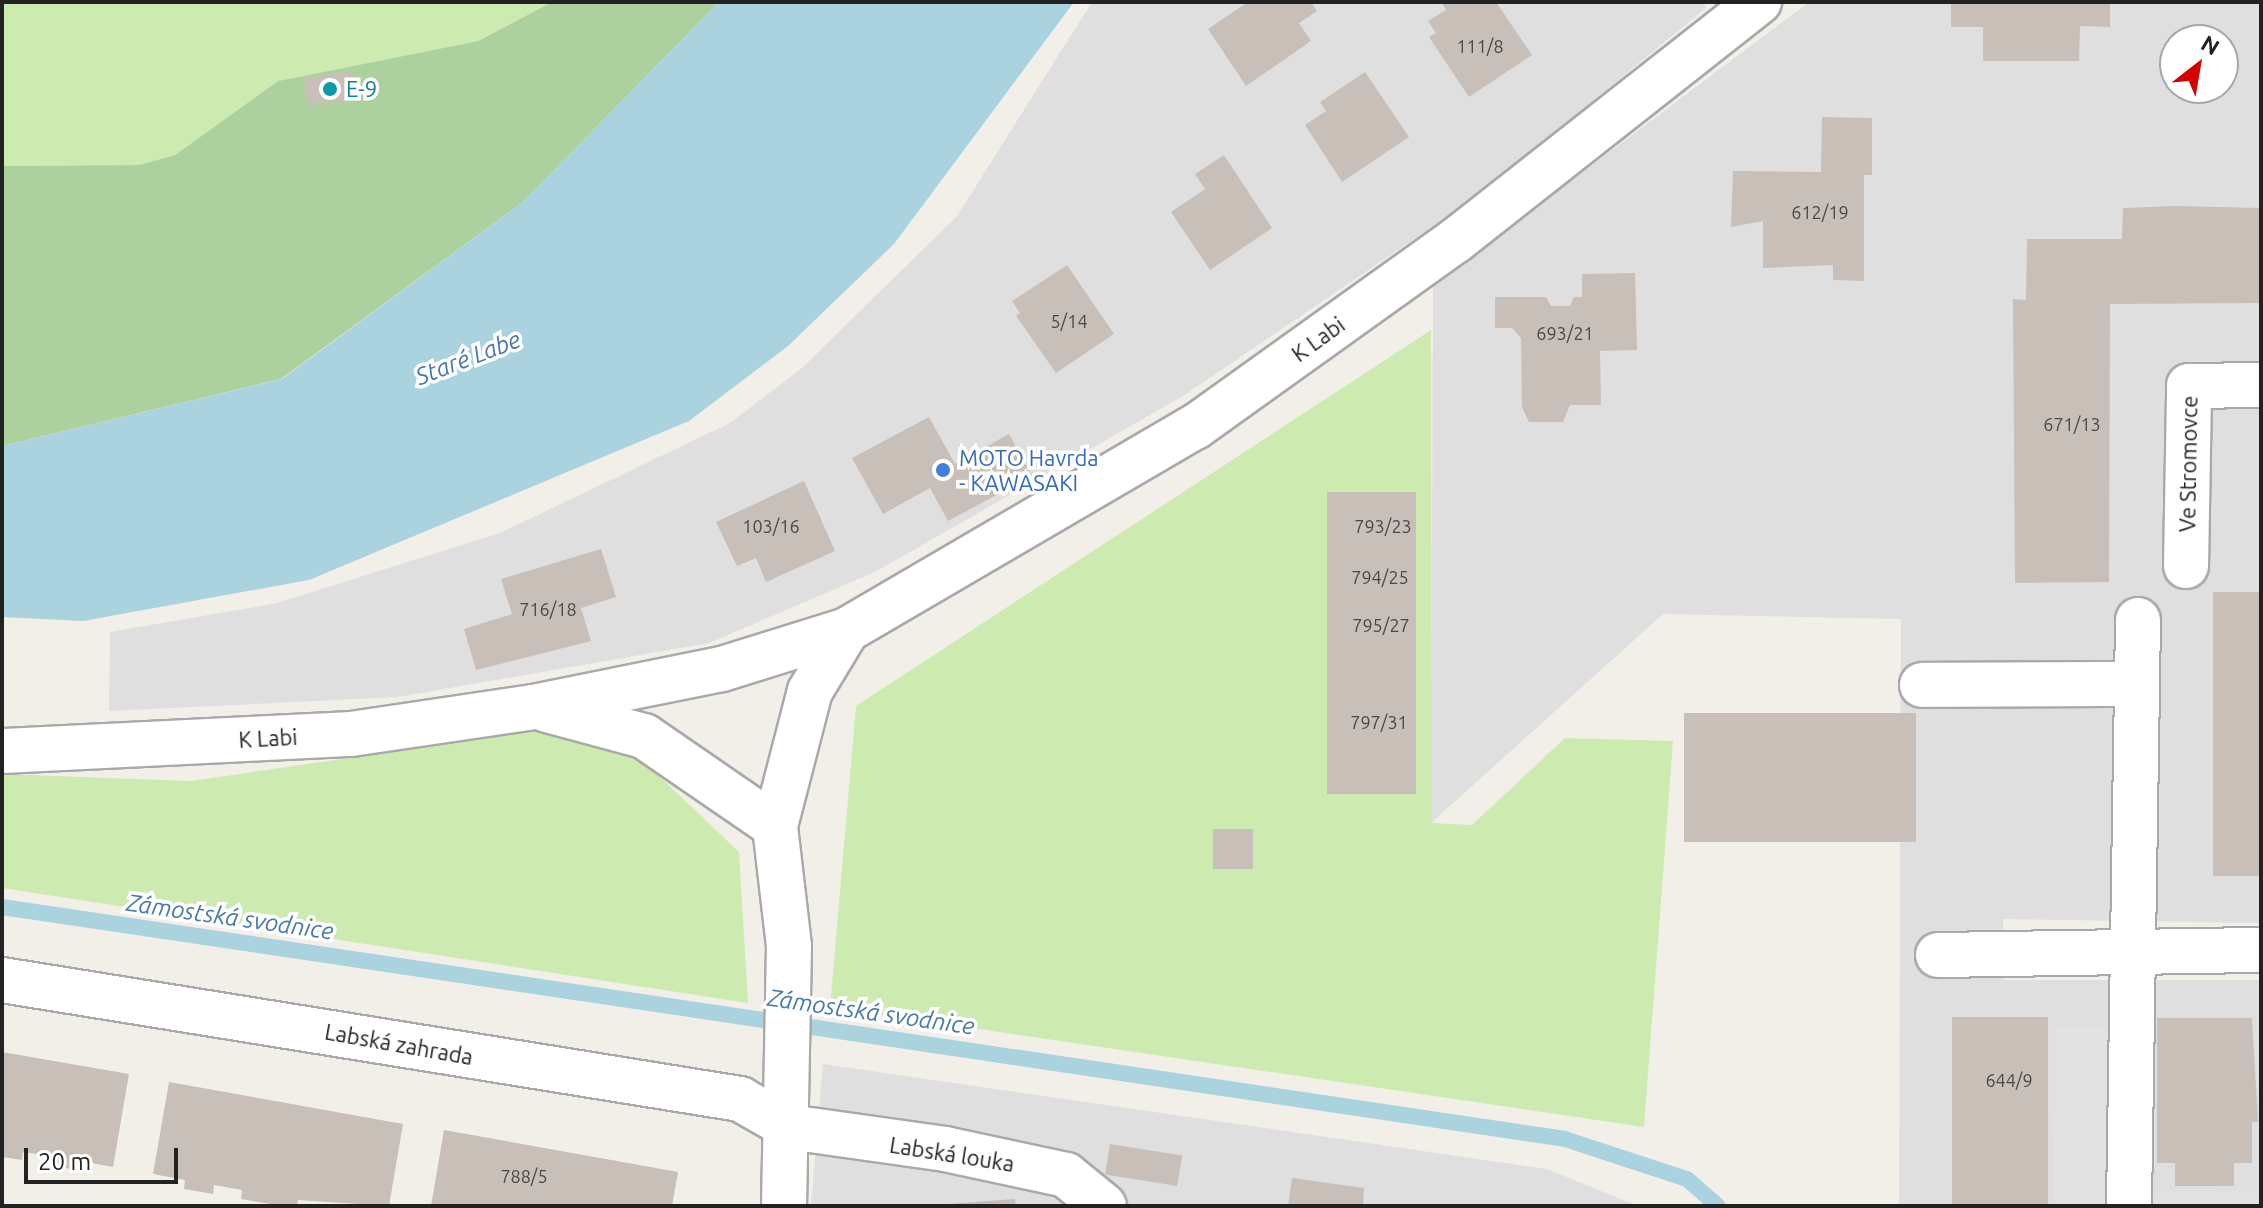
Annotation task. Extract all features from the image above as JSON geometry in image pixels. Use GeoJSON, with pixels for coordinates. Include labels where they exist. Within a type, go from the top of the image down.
{"type":"FeatureCollection","features":[{"type":"Feature","properties":{"kind":"street","name":"K Labi"},"geometry":{"type":"LineString","coordinates":[[2,751],[351,734],[533,707],[722,669],[847,630],[1195,427],[1455,241],[1654,89],[1744,7]]}},
{"type":"Feature","properties":{"kind":"street","name":"Ve Stromovce"},"geometry":{"type":"LineString","coordinates":[[2186,566],[2189,386],[2261,385]]}},
{"type":"Feature","properties":{"kind":"street"},"geometry":{"type":"LineString","coordinates":[[2129,1206],[2138,620]]}},
{"type":"Feature","properties":{"kind":"street","name":"K Labi"},"geometry":{"type":"LineString","coordinates":[[533,707],[644,736],[775,826],[810,691],[847,630]]}},
{"type":"Feature","properties":{"kind":"street"},"geometry":{"type":"LineString","coordinates":[[1922,685],[2135,684]]}},
{"type":"Feature","properties":{"kind":"street"},"geometry":{"type":"LineString","coordinates":[[775,826],[789,976],[789,1127],[784,1206]]}},
{"type":"Feature","properties":{"kind":"street"},"geometry":{"type":"LineString","coordinates":[[1938,955],[2261,950]]}},
{"type":"Feature","properties":{"kind":"street","name":"Labská zahrada"},"geometry":{"type":"LineString","coordinates":[[2,980],[740,1099],[789,1127]]}},
{"type":"Feature","properties":{"kind":"street","name":"Labská louka"},"geometry":{"type":"LineString","coordinates":[[789,1127],[945,1149],[1066,1175],[1104,1206]]}},
{"type":"Feature","properties":{"kind":"shaded area"},"geometry":{"type":"Polygon","coordinates":[[[1092,2],[1704,2],[1706,8],[1476,197],[1183,396],[875,572],[709,643],[398,697],[109,711],[110,632],[277,603],[500,533],[730,423],[802,368],[957,216],[1092,2]]]}},
{"type":"Feature","properties":{"kind":"shaded area"},"geometry":{"type":"Polygon","coordinates":[[[1809,2],[2261,2],[2261,923],[2003,919],[2004,980],[2261,980],[2261,1206],[1899,1206],[1901,619],[1663,614],[1431,823],[1433,285],[1809,2]]]}},
{"type":"Feature","properties":{"kind":"shaded area"},"geometry":{"type":"Polygon","coordinates":[[[2055,1026],[2110,1027],[2114,1191],[2261,1192],[2261,1206],[2054,1206],[2055,1026]]]}},
{"type":"Feature","properties":{"kind":"shaded area"},"geometry":{"type":"Polygon","coordinates":[[[823,1064],[1547,1169],[1638,1206],[811,1206],[823,1064]]]}},
{"type":"Feature","properties":{"kind":"green space"},"geometry":{"type":"Polygon","coordinates":[[[2,2],[552,2],[478,41],[278,81],[175,155],[139,165],[2,166],[2,2]]]}},
{"type":"Feature","properties":{"kind":"green space"},"geometry":{"type":"Polygon","coordinates":[[[552,2],[719,2],[523,202],[281,379],[2,446],[2,166],[139,165],[175,155],[278,81],[478,41],[552,2]]]}},
{"type":"Feature","properties":{"kind":"green space"},"geometry":{"type":"Polygon","coordinates":[[[1431,330],[1432,823],[1472,825],[1565,738],[1673,741],[1644,1127],[830,1007],[856,706],[1431,330]]]}},
{"type":"Feature","properties":{"kind":"green space"},"geometry":{"type":"Polygon","coordinates":[[[569,726],[641,759],[739,852],[748,1003],[2,888],[2,774],[191,781],[569,726]]]}},
{"type":"Feature","properties":{"kind":"water","name":"Staré Labe"},"geometry":{"type":"Polygon","coordinates":[[[719,2],[1074,2],[894,244],[788,346],[689,421],[309,580],[83,621],[2,617],[2,446],[282,379],[523,202],[719,2]]]}},
{"type":"Feature","properties":{"kind":"building"},"geometry":{"type":"Polygon","coordinates":[[[1248,2],[1311,2],[1317,11],[1299,23],[1311,41],[1246,86],[1208,29],[1248,2]]]}},
{"type":"Feature","properties":{"kind":"building"},"geometry":{"type":"Polygon","coordinates":[[[1441,2],[1496,2],[1532,55],[1469,97],[1429,37],[1436,33],[1428,21],[1446,10],[1441,2]]]}},
{"type":"Feature","properties":{"kind":"building"},"geometry":{"type":"Polygon","coordinates":[[[1951,2],[2110,2],[2110,27],[2080,26],[2079,61],[1983,61],[1983,27],[1951,27],[1951,2]]]}},
{"type":"Feature","properties":{"kind":"building","name":"E-9"},"geometry":{"type":"Polygon","coordinates":[[[352,71],[356,99],[307,106],[303,78],[352,71]]]}},
{"type":"Feature","properties":{"kind":"building"},"geometry":{"type":"Polygon","coordinates":[[[1365,72],[1409,137],[1342,182],[1305,125],[1326,111],[1320,102],[1365,72]]]}},
{"type":"Feature","properties":{"kind":"building"},"geometry":{"type":"Polygon","coordinates":[[[1822,117],[1872,118],[1872,175],[1864,175],[1864,281],[1833,280],[1833,265],[1763,268],[1763,221],[1731,227],[1733,171],[1821,172],[1822,117]]]}},
{"type":"Feature","properties":{"kind":"building"},"geometry":{"type":"Polygon","coordinates":[[[1224,155],[1272,228],[1210,270],[1171,212],[1205,189],[1195,174],[1224,155]]]}},
{"type":"Feature","properties":{"kind":"building"},"geometry":{"type":"Polygon","coordinates":[[[2123,208],[2261,208],[2261,303],[2110,304],[2109,582],[2015,583],[2013,299],[2026,300],[2027,239],[2122,239],[2123,208]]]}},
{"type":"Feature","properties":{"kind":"building"},"geometry":{"type":"Polygon","coordinates":[[[1067,265],[1114,334],[1056,373],[1016,316],[1020,313],[1012,301],[1067,265]]]}},
{"type":"Feature","properties":{"kind":"building"},"geometry":{"type":"Polygon","coordinates":[[[1635,273],[1637,350],[1600,351],[1601,405],[1570,405],[1563,422],[1529,422],[1522,407],[1521,338],[1512,328],[1495,328],[1495,297],[1546,297],[1551,306],[1570,306],[1574,297],[1582,297],[1582,274],[1635,273]]]}},
{"type":"Feature","properties":{"kind":"building","name":"MOTO Havrda - KAWASAKI"},"geometry":{"type":"Polygon","coordinates":[[[929,417],[955,464],[1009,434],[1032,476],[948,521],[930,488],[883,514],[852,458],[929,417]]]}},
{"type":"Feature","properties":{"kind":"building"},"geometry":{"type":"Polygon","coordinates":[[[804,481],[835,551],[766,582],[756,558],[737,566],[716,522],[804,481]]]}},
{"type":"Feature","properties":{"kind":"building"},"geometry":{"type":"Polygon","coordinates":[[[1327,492],[1416,492],[1416,794],[1327,794],[1327,492]]]}},
{"type":"Feature","properties":{"kind":"building"},"geometry":{"type":"Polygon","coordinates":[[[601,549],[616,597],[581,608],[591,641],[476,670],[464,629],[512,614],[501,579],[601,549]]]}},
{"type":"Feature","properties":{"kind":"building"},"geometry":{"type":"Polygon","coordinates":[[[2213,592],[2261,592],[2261,876],[2213,876],[2213,592]]]}},
{"type":"Feature","properties":{"kind":"building"},"geometry":{"type":"Polygon","coordinates":[[[1684,713],[1916,713],[1916,842],[1684,842],[1684,713]]]}},
{"type":"Feature","properties":{"kind":"building"},"geometry":{"type":"Polygon","coordinates":[[[1213,829],[1253,829],[1253,869],[1213,869],[1213,829]]]}},
{"type":"Feature","properties":{"kind":"building"},"geometry":{"type":"Polygon","coordinates":[[[1952,1017],[2048,1017],[2048,1206],[1952,1206],[1952,1017]]]}},
{"type":"Feature","properties":{"kind":"building"},"geometry":{"type":"Polygon","coordinates":[[[2157,1018],[2252,1018],[2258,1122],[2252,1122],[2252,1163],[2234,1163],[2234,1186],[2175,1186],[2175,1163],[2157,1163],[2157,1018]]]}},
{"type":"Feature","properties":{"kind":"building"},"geometry":{"type":"Polygon","coordinates":[[[2,1052],[129,1074],[113,1167],[81,1161],[80,1171],[50,1165],[51,1156],[23,1152],[22,1160],[2,1157],[2,1052]]]}},
{"type":"Feature","properties":{"kind":"building"},"geometry":{"type":"Polygon","coordinates":[[[169,1082],[403,1124],[389,1206],[298,1200],[297,1206],[282,1206],[241,1199],[242,1190],[214,1185],[213,1194],[184,1189],[185,1180],[153,1174],[169,1082]]]}},
{"type":"Feature","properties":{"kind":"building"},"geometry":{"type":"Polygon","coordinates":[[[444,1130],[678,1172],[672,1206],[431,1206],[444,1130]]]}},
{"type":"Feature","properties":{"kind":"building"},"geometry":{"type":"Polygon","coordinates":[[[1110,1144],[1182,1155],[1177,1186],[1105,1175],[1110,1144]]]}},
{"type":"Feature","properties":{"kind":"building"},"geometry":{"type":"Polygon","coordinates":[[[1292,1178],[1364,1188],[1363,1206],[1288,1206],[1292,1178]]]}},
{"type":"Feature","properties":{"kind":"building"},"geometry":{"type":"Polygon","coordinates":[[[1015,1199],[1016,1206],[948,1206],[948,1204],[1015,1199]]]}},
{"type":"Feature","properties":{"kind":"waterway","name":"Zámostská svodnice"},"geometry":{"type":"LineString","coordinates":[[2,907],[1565,1139],[1687,1179],[1718,1206]]}},
{"type":"Feature","properties":{"kind":"place","name":"E-9"},"geometry":{"type":"Point","coordinates":[330,89]}},
{"type":"Feature","properties":{"kind":"place","name":"MOTO Havrda - KAWASAKI"},"geometry":{"type":"Point","coordinates":[943,470]}}]}
